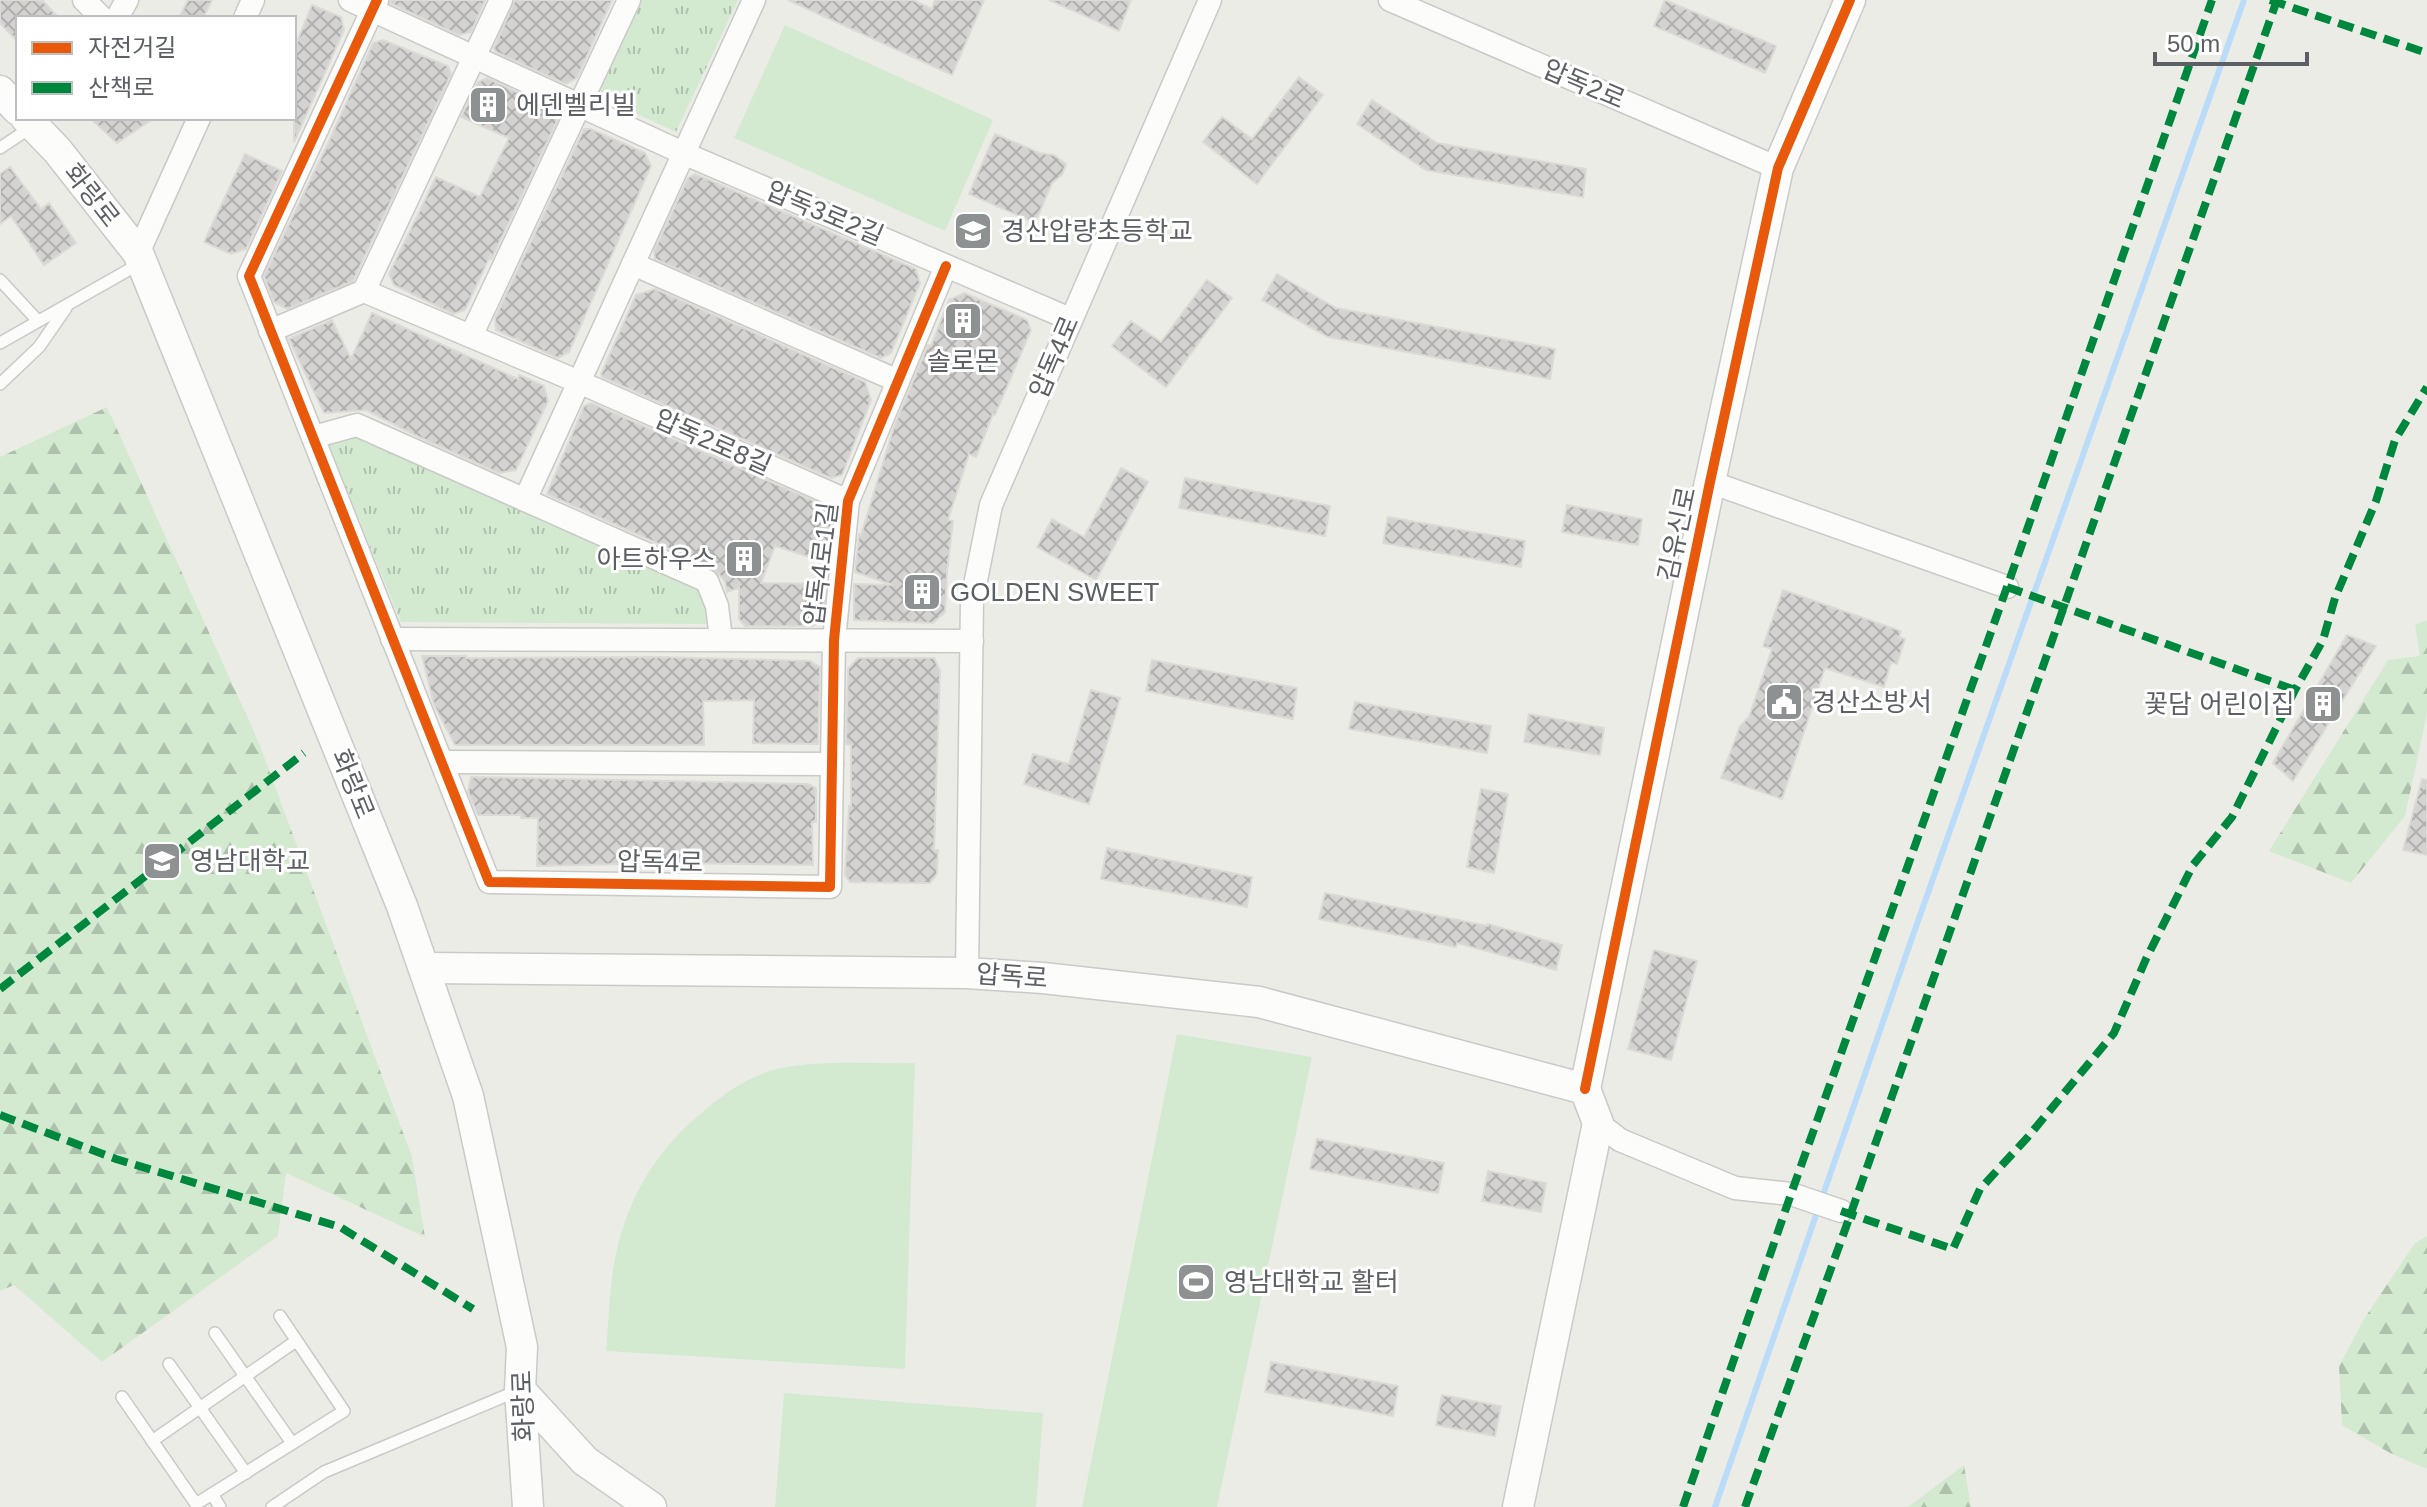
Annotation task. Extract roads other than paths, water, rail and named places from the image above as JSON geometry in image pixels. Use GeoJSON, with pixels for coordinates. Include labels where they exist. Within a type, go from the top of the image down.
{"type":"FeatureCollection","features":[{"type":"Feature","properties":{"kind":"street"},"geometry":{"type":"LineString","coordinates":[[84,0],[100,16]]}},
{"type":"Feature","properties":{"kind":"street","name":"압독3로2길"},"geometry":{"type":"LineString","coordinates":[[350,0],[375,5],[474,58],[683,153],[1070,319]]}},
{"type":"Feature","properties":{"kind":"street"},"geometry":{"type":"LineString","coordinates":[[270,331],[364,291],[501,0]]}},
{"type":"Feature","properties":{"kind":"street"},"geometry":{"type":"LineString","coordinates":[[471,336],[629,0]]}},
{"type":"Feature","properties":{"kind":"street"},"geometry":{"type":"LineString","coordinates":[[525,500],[754,0]]}},
{"type":"Feature","properties":{"kind":"street","name":"압독4로"},"geometry":{"type":"LineString","coordinates":[[967,973],[972,600],[991,505],[1210,0]]}},
{"type":"Feature","properties":{"kind":"street","name":"압독2로"},"geometry":{"type":"LineString","coordinates":[[1390,0],[1778,168]]}},
{"type":"Feature","properties":{"kind":"street","name":"김유신로"},"geometry":{"type":"LineString","coordinates":[[1585,1089],[1778,168],[1850,0]]}},
{"type":"Feature","properties":{"kind":"street"},"geometry":{"type":"LineString","coordinates":[[375,5],[249,276],[442,762],[832,764]]}},
{"type":"Feature","properties":{"kind":"street","name":"화랑로"},"geometry":{"type":"LineString","coordinates":[[0,91],[16,108]]}},
{"type":"Feature","properties":{"kind":"street","name":"화랑로"},"geometry":{"type":"LineString","coordinates":[[28,120],[57,150],[140,258],[426,968],[468,1096],[522,1347],[520,1390],[528,1507]]}},
{"type":"Feature","properties":{"kind":"street"},"geometry":{"type":"LineString","coordinates":[[140,258],[198,120]]}},
{"type":"Feature","properties":{"kind":"street"},"geometry":{"type":"LineString","coordinates":[[633,264],[898,381]]}},
{"type":"Feature","properties":{"kind":"street","name":"압독4로1길"},"geometry":{"type":"LineString","coordinates":[[830,887],[834,640],[848,501],[946,266]]}},
{"type":"Feature","properties":{"kind":"street","name":"압독2로8길"},"geometry":{"type":"LineString","coordinates":[[364,291],[848,501]]}},
{"type":"Feature","properties":{"kind":"street"},"geometry":{"type":"LineString","coordinates":[[313,437],[357,425],[707,581],[717,606],[721,639]]}},
{"type":"Feature","properties":{"kind":"street"},"geometry":{"type":"LineString","coordinates":[[1710,482],[2007,587]]}},
{"type":"Feature","properties":{"kind":"street","name":"압독4로1길"},"geometry":{"type":"LineString","coordinates":[[392,639],[972,641]]}},
{"type":"Feature","properties":{"kind":"street","name":"압독4로"},"geometry":{"type":"LineString","coordinates":[[442,762],[489,882],[830,887]]}},
{"type":"Feature","properties":{"kind":"street","name":"압독로"},"geometry":{"type":"LineString","coordinates":[[426,968],[967,973],[1043,978],[1259,1002],[1585,1089]]}},
{"type":"Feature","properties":{"kind":"street"},"geometry":{"type":"LineString","coordinates":[[1585,1089],[1598,1123],[1620,1140],[1735,1188],[1791,1194],[1841,1211]]}},
{"type":"Feature","properties":{"kind":"street"},"geometry":{"type":"LineString","coordinates":[[1518,1507],[1598,1123]]}},
{"type":"Feature","properties":{"kind":"street"},"geometry":{"type":"LineString","coordinates":[[520,1390],[585,1461],[651,1507]]}},
{"type":"Feature","properties":{"kind":"lane"},"geometry":{"type":"LineString","coordinates":[[0,148],[24,120]]}},
{"type":"Feature","properties":{"kind":"lane"},"geometry":{"type":"LineString","coordinates":[[0,343],[69,304],[140,258]]}},
{"type":"Feature","properties":{"kind":"lane"},"geometry":{"type":"LineString","coordinates":[[0,280],[38,321]]}},
{"type":"Feature","properties":{"kind":"lane"},"geometry":{"type":"LineString","coordinates":[[0,384],[39,347],[69,304]]}},
{"type":"Feature","properties":{"kind":"lane"},"geometry":{"type":"LineString","coordinates":[[122,1397],[196,1504],[344,1411],[280,1316]]}},
{"type":"Feature","properties":{"kind":"lane"},"geometry":{"type":"LineString","coordinates":[[215,1333],[292,1443]]}},
{"type":"Feature","properties":{"kind":"lane"},"geometry":{"type":"LineString","coordinates":[[152,1441],[296,1341]]}},
{"type":"Feature","properties":{"kind":"lane"},"geometry":{"type":"LineString","coordinates":[[169,1364],[246,1473]]}},
{"type":"Feature","properties":{"kind":"lane"},"geometry":{"type":"LineString","coordinates":[[272,1507],[324,1472],[520,1390]]}},
{"type":"Feature","properties":{"kind":"lane"},"geometry":{"type":"LineString","coordinates":[[212,1494],[220,1507]]}},
{"type":"Feature","properties":{"kind":"waterway"},"geometry":{"type":"LineString","coordinates":[[1715,1507],[1912,938],[2244,0]]}},
{"type":"Feature","properties":{"kind":"place","name":"에덴벨리빌"},"geometry":{"type":"Point","coordinates":[488,105]}},
{"type":"Feature","properties":{"kind":"place","name":"경산압량초등학교"},"geometry":{"type":"Point","coordinates":[973,231]}},
{"type":"Feature","properties":{"kind":"place","name":"솔로몬"},"geometry":{"type":"Point","coordinates":[963,321]}},
{"type":"Feature","properties":{"kind":"place","name":"아트하우스"},"geometry":{"type":"Point","coordinates":[744,559]}},
{"type":"Feature","properties":{"kind":"place","name":"GOLDEN SWEET"},"geometry":{"type":"Point","coordinates":[922,592]}},
{"type":"Feature","properties":{"kind":"place","name":"경산소방서"},"geometry":{"type":"Point","coordinates":[1784,702]}},
{"type":"Feature","properties":{"kind":"place","name":"꽃담 어린이집"},"geometry":{"type":"Point","coordinates":[2323,704]}},
{"type":"Feature","properties":{"kind":"place","name":"영남대학교"},"geometry":{"type":"Point","coordinates":[162,861]}},
{"type":"Feature","properties":{"kind":"place","name":"영남대학교 활터"},"geometry":{"type":"Point","coordinates":[1196,1282]}}]}
